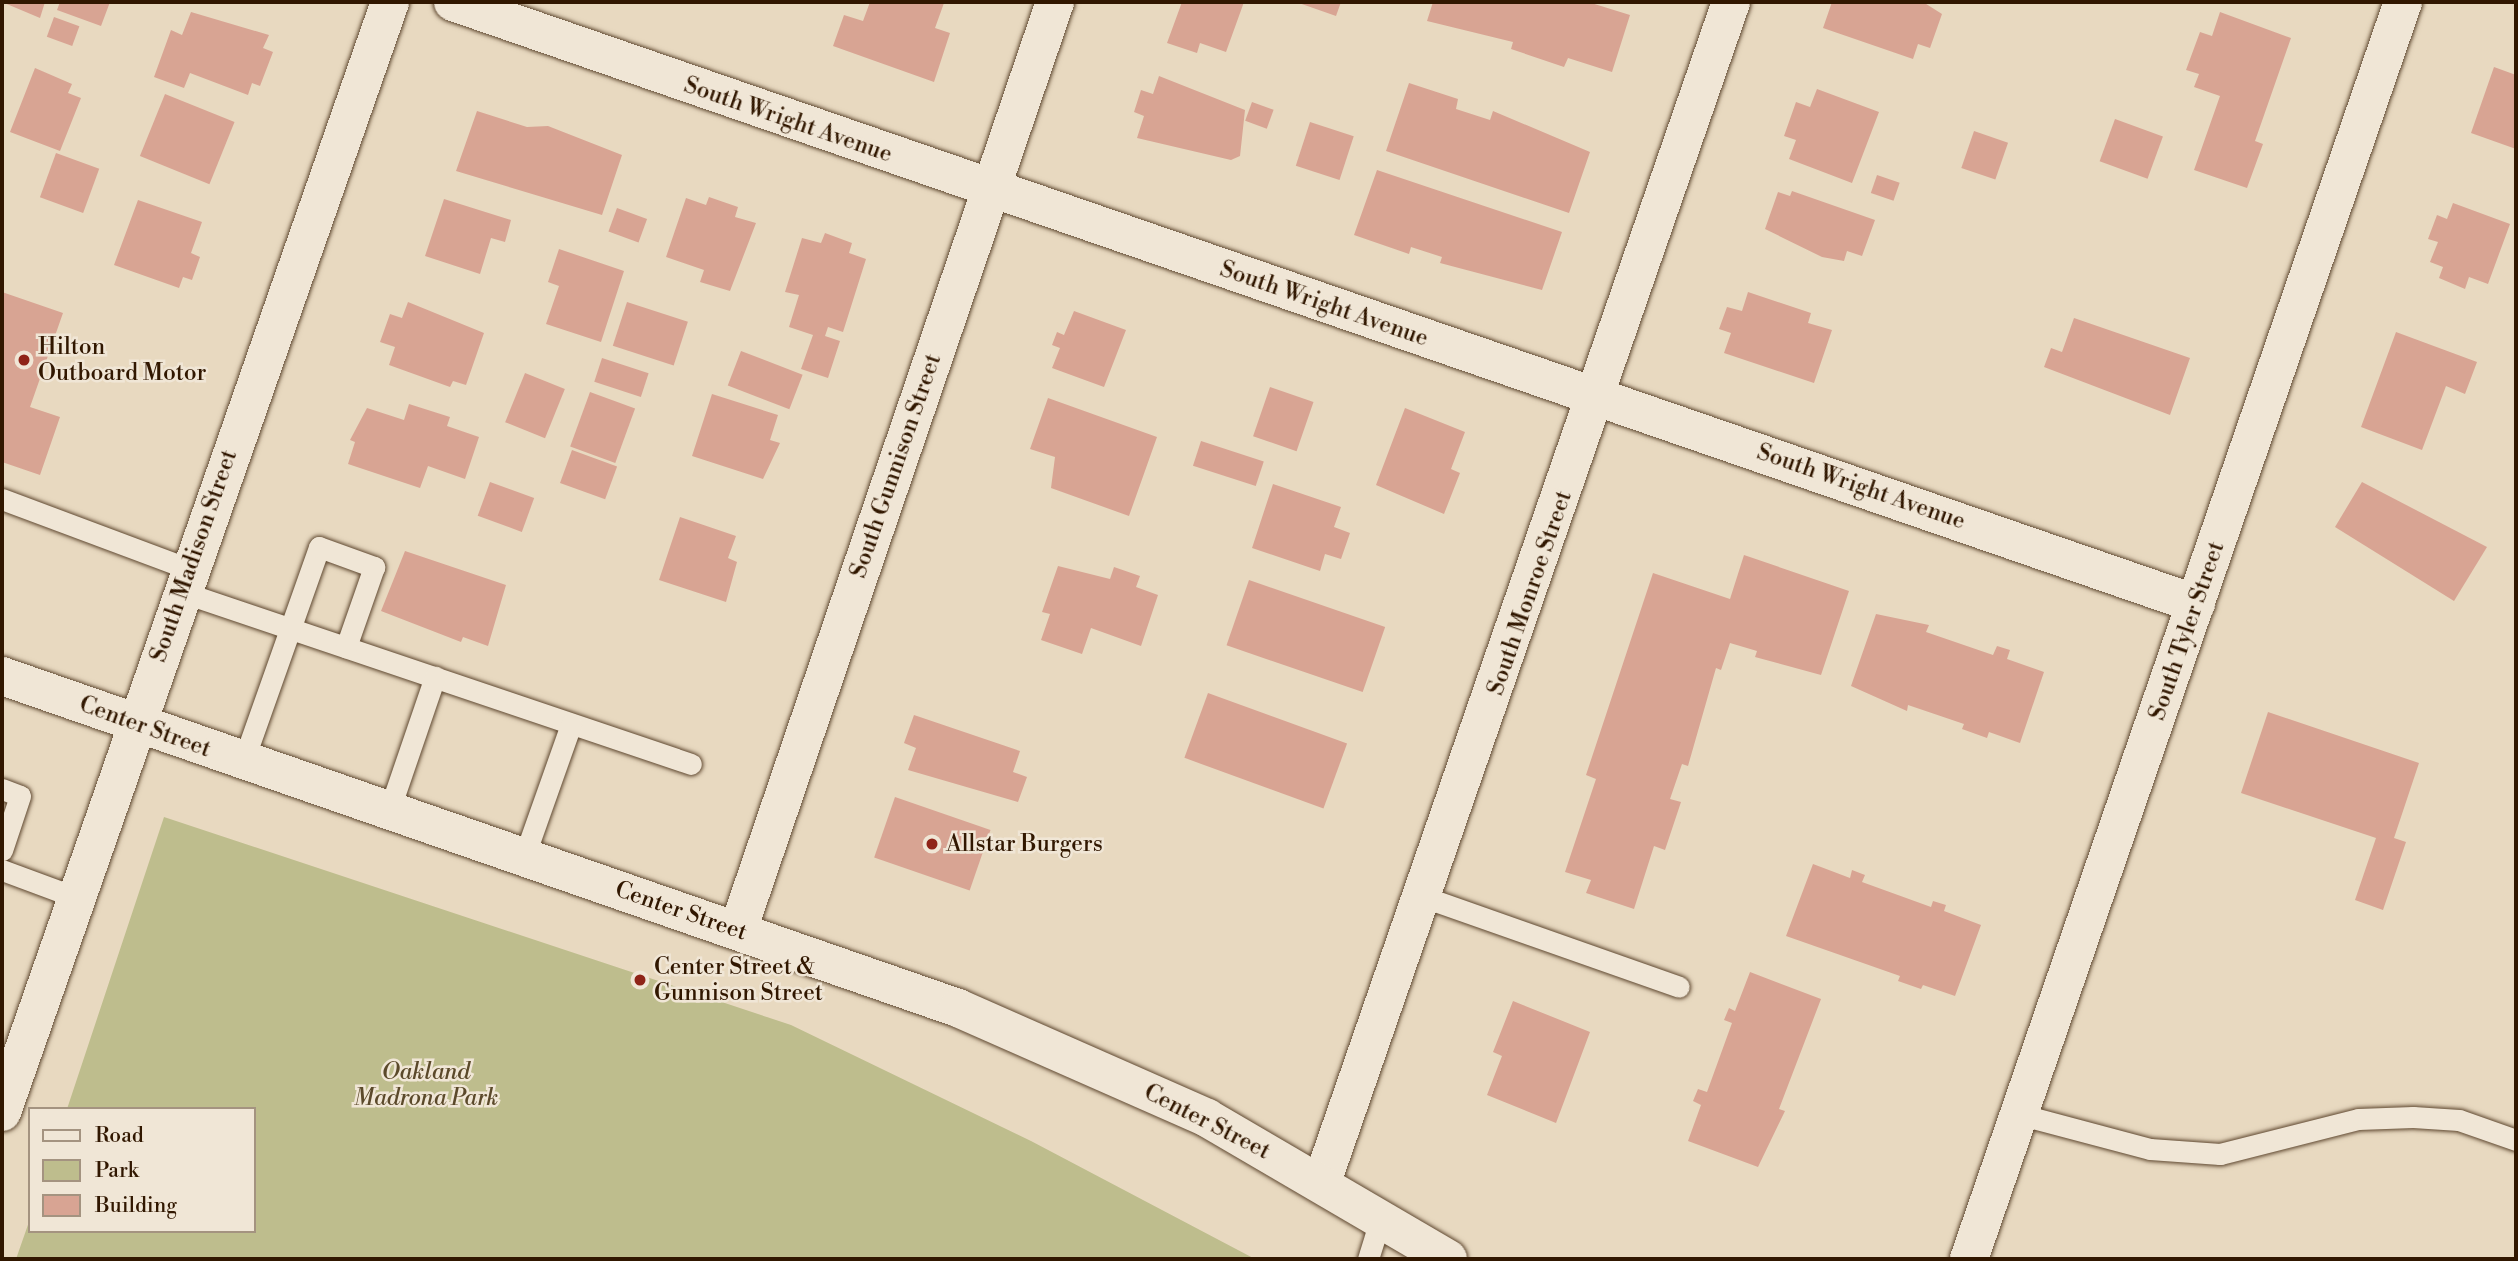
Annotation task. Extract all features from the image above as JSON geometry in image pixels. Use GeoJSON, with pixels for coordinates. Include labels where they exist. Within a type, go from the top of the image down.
{"type":"FeatureCollection","features":[{"type":"Feature","properties":{"kind":"street","name":"South Madison Street"},"geometry":{"type":"LineString","coordinates":[[2,1112],[135,722],[390,2]]}},
{"type":"Feature","properties":{"kind":"street","name":"South Wright Avenue"},"geometry":{"type":"LineString","coordinates":[[453,2],[989,191],[1599,397],[2196,604]]}},
{"type":"Feature","properties":{"kind":"street","name":"South Gunnison Street"},"geometry":{"type":"LineString","coordinates":[[738,930],[1055,2]]}},
{"type":"Feature","properties":{"kind":"street","name":"South Monroe Street"},"geometry":{"type":"LineString","coordinates":[[1322,1182],[1599,397],[1731,2]]}},
{"type":"Feature","properties":{"kind":"street","name":"South Tyler Street"},"geometry":{"type":"LineString","coordinates":[[1969,1259],[2022,1115],[2403,2]]}},
{"type":"Feature","properties":{"kind":"street","name":"Center Street"},"geometry":{"type":"LineString","coordinates":[[2,676],[243,762],[738,930],[958,1008],[1085,1062],[1322,1182],[1448,1259]]}},
{"type":"Feature","properties":{"kind":"lane"},"geometry":{"type":"LineString","coordinates":[[2,499],[293,629],[691,764]]}},
{"type":"Feature","properties":{"kind":"lane"},"geometry":{"type":"LineString","coordinates":[[243,762],[293,629],[319,547],[374,567],[346,647]]}},
{"type":"Feature","properties":{"kind":"lane"},"geometry":{"type":"LineString","coordinates":[[389,811],[435,677]]}},
{"type":"Feature","properties":{"kind":"lane"},"geometry":{"type":"LineString","coordinates":[[524,857],[571,724]]}},
{"type":"Feature","properties":{"kind":"lane"},"geometry":{"type":"LineString","coordinates":[[2,789],[20,796],[4,838]]}},
{"type":"Feature","properties":{"kind":"lane"},"geometry":{"type":"LineString","coordinates":[[2,870],[75,897]]}},
{"type":"Feature","properties":{"kind":"lane"},"geometry":{"type":"LineString","coordinates":[[1424,897],[1679,986]]}},
{"type":"Feature","properties":{"kind":"lane"},"geometry":{"type":"LineString","coordinates":[[2022,1115],[2150,1149],[2220,1154],[2358,1119],[2413,1116],[2459,1120],[2516,1140]]}},
{"type":"Feature","properties":{"kind":"lane"},"geometry":{"type":"LineString","coordinates":[[1368,1259],[1381,1217]]}},
{"type":"Feature","properties":{"kind":"green space","name":"Oakland Madrona Park"},"geometry":{"type":"Polygon","coordinates":[[[164,817],[791,1025],[1031,1141],[1255,1259],[16,1259],[28,1225],[28,1233],[256,1233],[256,1107],[68,1107],[164,817]]]}},
{"type":"Feature","properties":{"kind":"building"},"geometry":{"type":"Polygon","coordinates":[[[2,2],[45,2],[40,18],[2,2]]]}},
{"type":"Feature","properties":{"kind":"building"},"geometry":{"type":"Polygon","coordinates":[[[60,2],[110,2],[101,26],[57,10],[60,2]]]}},
{"type":"Feature","properties":{"kind":"building"},"geometry":{"type":"Polygon","coordinates":[[[870,2],[944,3],[935,28],[950,33],[934,82],[833,46],[844,15],[863,21],[870,2]]]}},
{"type":"Feature","properties":{"kind":"building"},"geometry":{"type":"Polygon","coordinates":[[[1182,2],[1244,2],[1226,52],[1200,43],[1197,53],[1167,43],[1182,2]]]}},
{"type":"Feature","properties":{"kind":"building"},"geometry":{"type":"Polygon","coordinates":[[[1296,2],[1341,2],[1336,16],[1296,2]]]}},
{"type":"Feature","properties":{"kind":"building"},"geometry":{"type":"Polygon","coordinates":[[[1433,2],[1588,2],[1630,15],[1612,72],[1568,58],[1564,67],[1511,49],[1513,42],[1427,21],[1433,2]]]}},
{"type":"Feature","properties":{"kind":"building"},"geometry":{"type":"Polygon","coordinates":[[[1832,2],[1923,2],[1942,14],[1930,48],[1918,44],[1913,59],[1823,28],[1832,2]]]}},
{"type":"Feature","properties":{"kind":"building"},"geometry":{"type":"Polygon","coordinates":[[[191,12],[269,35],[263,48],[273,52],[260,86],[252,83],[248,95],[190,73],[184,88],[154,77],[171,30],[182,35],[191,12]]]}},
{"type":"Feature","properties":{"kind":"building"},"geometry":{"type":"Polygon","coordinates":[[[2220,12],[2291,38],[2255,141],[2263,144],[2247,188],[2194,170],[2220,96],[2194,87],[2199,74],[2186,70],[2200,32],[2212,36],[2220,12]]]}},
{"type":"Feature","properties":{"kind":"building"},"geometry":{"type":"Polygon","coordinates":[[[54,17],[79,26],[72,46],[47,37],[54,17]]]}},
{"type":"Feature","properties":{"kind":"building"},"geometry":{"type":"Polygon","coordinates":[[[2494,67],[2516,75],[2516,149],[2471,133],[2494,67]]]}},
{"type":"Feature","properties":{"kind":"building"},"geometry":{"type":"Polygon","coordinates":[[[35,68],[72,84],[68,93],[81,98],[60,151],[10,132],[35,68]]]}},
{"type":"Feature","properties":{"kind":"building"},"geometry":{"type":"Polygon","coordinates":[[[1159,76],[1245,110],[1240,156],[1231,160],[1137,138],[1144,116],[1134,112],[1141,90],[1153,94],[1159,76]]]}},
{"type":"Feature","properties":{"kind":"building"},"geometry":{"type":"Polygon","coordinates":[[[1409,83],[1458,99],[1456,109],[1490,120],[1493,111],[1590,152],[1569,213],[1386,151],[1409,83]]]}},
{"type":"Feature","properties":{"kind":"building"},"geometry":{"type":"Polygon","coordinates":[[[1817,89],[1879,112],[1852,183],[1789,159],[1796,140],[1784,136],[1796,102],[1810,107],[1817,89]]]}},
{"type":"Feature","properties":{"kind":"building"},"geometry":{"type":"Polygon","coordinates":[[[165,94],[235,122],[209,184],[140,156],[165,94]]]}},
{"type":"Feature","properties":{"kind":"building"},"geometry":{"type":"Polygon","coordinates":[[[1252,102],[1274,110],[1267,129],[1245,121],[1252,102]]]}},
{"type":"Feature","properties":{"kind":"building"},"geometry":{"type":"Polygon","coordinates":[[[477,111],[527,127],[548,126],[622,155],[602,215],[456,171],[477,111]]]}},
{"type":"Feature","properties":{"kind":"building"},"geometry":{"type":"Polygon","coordinates":[[[2115,119],[2163,136],[2148,179],[2100,161],[2115,119]]]}},
{"type":"Feature","properties":{"kind":"building"},"geometry":{"type":"Polygon","coordinates":[[[1310,122],[1354,136],[1340,180],[1296,166],[1310,122]]]}},
{"type":"Feature","properties":{"kind":"building"},"geometry":{"type":"Polygon","coordinates":[[[1974,131],[2008,143],[1995,180],[1961,168],[1974,131]]]}},
{"type":"Feature","properties":{"kind":"building"},"geometry":{"type":"Polygon","coordinates":[[[56,153],[99,169],[83,213],[40,197],[56,153]]]}},
{"type":"Feature","properties":{"kind":"building"},"geometry":{"type":"Polygon","coordinates":[[[1377,170],[1562,232],[1542,290],[1440,263],[1442,257],[1411,247],[1409,254],[1354,235],[1377,170]]]}},
{"type":"Feature","properties":{"kind":"building"},"geometry":{"type":"Polygon","coordinates":[[[1877,175],[1900,183],[1894,201],[1871,193],[1877,175]]]}},
{"type":"Feature","properties":{"kind":"building"},"geometry":{"type":"Polygon","coordinates":[[[1792,191],[1875,220],[1862,256],[1847,251],[1844,261],[1822,257],[1765,229],[1778,192],[1790,196],[1792,191]]]}},
{"type":"Feature","properties":{"kind":"building"},"geometry":{"type":"Polygon","coordinates":[[[709,197],[738,207],[735,217],[756,223],[730,291],[700,282],[704,270],[666,257],[686,198],[706,205],[709,197]]]}},
{"type":"Feature","properties":{"kind":"building"},"geometry":{"type":"Polygon","coordinates":[[[444,199],[511,220],[505,242],[491,238],[480,274],[425,256],[444,199]]]}},
{"type":"Feature","properties":{"kind":"building"},"geometry":{"type":"Polygon","coordinates":[[[138,200],[202,222],[191,253],[200,257],[192,280],[183,277],[179,288],[114,265],[138,200]]]}},
{"type":"Feature","properties":{"kind":"building"},"geometry":{"type":"Polygon","coordinates":[[[2453,203],[2510,224],[2488,284],[2469,277],[2465,289],[2439,278],[2443,267],[2430,262],[2438,242],[2428,239],[2437,215],[2447,219],[2453,203]]]}},
{"type":"Feature","properties":{"kind":"building"},"geometry":{"type":"Polygon","coordinates":[[[617,208],[647,219],[639,242],[608,231],[617,208]]]}},
{"type":"Feature","properties":{"kind":"building"},"geometry":{"type":"Polygon","coordinates":[[[825,233],[852,243],[849,253],[866,259],[843,332],[828,327],[825,336],[840,341],[828,378],[801,369],[813,335],[789,327],[799,295],[785,292],[802,238],[821,243],[825,233]]]}},
{"type":"Feature","properties":{"kind":"building"},"geometry":{"type":"Polygon","coordinates":[[[559,249],[624,271],[601,342],[546,324],[559,286],[548,282],[559,249]]]}},
{"type":"Feature","properties":{"kind":"building","name":"Hilton Outboard Motor"},"geometry":{"type":"Polygon","coordinates":[[[2,292],[63,313],[30,407],[60,417],[40,475],[2,462],[2,292]]]}},
{"type":"Feature","properties":{"kind":"building"},"geometry":{"type":"Polygon","coordinates":[[[1748,292],[1811,313],[1808,323],[1832,330],[1814,383],[1724,353],[1731,333],[1719,329],[1727,307],[1742,311],[1748,292]]]}},
{"type":"Feature","properties":{"kind":"building"},"geometry":{"type":"Polygon","coordinates":[[[408,302],[484,333],[466,385],[453,381],[450,387],[389,365],[395,347],[380,342],[390,314],[402,318],[408,302]]]}},
{"type":"Feature","properties":{"kind":"building"},"geometry":{"type":"Polygon","coordinates":[[[627,302],[688,322],[674,366],[613,346],[627,302]]]}},
{"type":"Feature","properties":{"kind":"building"},"geometry":{"type":"Polygon","coordinates":[[[1074,311],[1126,330],[1104,387],[1052,368],[1060,348],[1052,345],[1057,332],[1064,335],[1074,311]]]}},
{"type":"Feature","properties":{"kind":"building"},"geometry":{"type":"Polygon","coordinates":[[[2074,318],[2190,358],[2170,415],[2044,367],[2051,348],[2062,352],[2074,318]]]}},
{"type":"Feature","properties":{"kind":"building"},"geometry":{"type":"Polygon","coordinates":[[[2396,332],[2477,362],[2465,394],[2446,386],[2422,450],[2361,427],[2396,332]]]}},
{"type":"Feature","properties":{"kind":"building"},"geometry":{"type":"Polygon","coordinates":[[[741,351],[803,375],[789,409],[728,386],[741,351]]]}},
{"type":"Feature","properties":{"kind":"building"},"geometry":{"type":"Polygon","coordinates":[[[602,358],[649,373],[641,397],[594,382],[602,358]]]}},
{"type":"Feature","properties":{"kind":"building"},"geometry":{"type":"Polygon","coordinates":[[[525,373],[565,389],[545,438],[505,422],[525,373]]]}},
{"type":"Feature","properties":{"kind":"building"},"geometry":{"type":"Polygon","coordinates":[[[1270,387],[1313,402],[1297,451],[1253,436],[1270,387]]]}},
{"type":"Feature","properties":{"kind":"building"},"geometry":{"type":"Polygon","coordinates":[[[590,392],[635,408],[615,463],[570,447],[590,392]]]}},
{"type":"Feature","properties":{"kind":"building"},"geometry":{"type":"Polygon","coordinates":[[[712,394],[778,415],[770,440],[780,443],[763,479],[692,456],[712,394]]]}},
{"type":"Feature","properties":{"kind":"building"},"geometry":{"type":"Polygon","coordinates":[[[1048,398],[1157,437],[1129,516],[1051,488],[1055,457],[1030,449],[1048,398]]]}},
{"type":"Feature","properties":{"kind":"building"},"geometry":{"type":"Polygon","coordinates":[[[409,404],[450,417],[447,426],[479,437],[465,479],[428,466],[420,488],[348,464],[355,442],[350,440],[367,408],[404,420],[409,404]]]}},
{"type":"Feature","properties":{"kind":"building"},"geometry":{"type":"Polygon","coordinates":[[[1405,408],[1465,432],[1451,469],[1460,473],[1444,514],[1376,485],[1405,408]]]}},
{"type":"Feature","properties":{"kind":"building"},"geometry":{"type":"Polygon","coordinates":[[[1201,441],[1264,461],[1256,486],[1193,466],[1201,441]]]}},
{"type":"Feature","properties":{"kind":"building"},"geometry":{"type":"Polygon","coordinates":[[[572,450],[617,466],[605,499],[560,483],[572,450]]]}},
{"type":"Feature","properties":{"kind":"building"},"geometry":{"type":"Polygon","coordinates":[[[490,482],[534,498],[522,532],[478,516],[490,482]]]}},
{"type":"Feature","properties":{"kind":"building"},"geometry":{"type":"Polygon","coordinates":[[[2362,482],[2487,547],[2454,601],[2335,527],[2362,482]]]}},
{"type":"Feature","properties":{"kind":"building"},"geometry":{"type":"Polygon","coordinates":[[[1273,484],[1341,507],[1334,527],[1350,533],[1341,559],[1325,554],[1320,571],[1252,548],[1273,484]]]}},
{"type":"Feature","properties":{"kind":"building"},"geometry":{"type":"Polygon","coordinates":[[[680,517],[736,536],[728,558],[737,562],[726,602],[659,580],[680,517]]]}},
{"type":"Feature","properties":{"kind":"building"},"geometry":{"type":"Polygon","coordinates":[[[405,551],[506,585],[488,646],[463,637],[461,642],[381,611],[405,551]]]}},
{"type":"Feature","properties":{"kind":"building"},"geometry":{"type":"Polygon","coordinates":[[[1744,555],[1849,591],[1821,675],[1755,657],[1757,651],[1730,643],[1721,670],[1716,668],[1688,766],[1682,764],[1670,799],[1681,802],[1665,850],[1654,846],[1634,909],[1586,893],[1591,880],[1565,872],[1596,779],[1586,775],[1653,573],[1730,599],[1744,555]]]}},
{"type":"Feature","properties":{"kind":"building"},"geometry":{"type":"Polygon","coordinates":[[[1058,566],[1110,579],[1114,567],[1140,576],[1136,587],[1158,595],[1141,646],[1091,628],[1082,654],[1041,640],[1050,614],[1042,612],[1058,566]]]}},
{"type":"Feature","properties":{"kind":"building"},"geometry":{"type":"Polygon","coordinates":[[[1249,580],[1385,627],[1363,692],[1227,645],[1249,580]]]}},
{"type":"Feature","properties":{"kind":"building"},"geometry":{"type":"Polygon","coordinates":[[[1876,614],[1929,625],[1926,632],[1993,655],[1997,646],[2010,650],[2007,659],[2044,672],[2020,743],[1989,732],[1987,738],[1962,729],[1964,724],[1908,705],[1907,711],[1851,686],[1876,614]]]}},
{"type":"Feature","properties":{"kind":"building"},"geometry":{"type":"Polygon","coordinates":[[[1208,693],[1347,744],[1323,808],[1184,758],[1208,693]]]}},
{"type":"Feature","properties":{"kind":"building"},"geometry":{"type":"Polygon","coordinates":[[[2268,712],[2419,763],[2394,838],[2406,842],[2383,910],[2355,900],[2376,838],[2241,793],[2268,712]]]}},
{"type":"Feature","properties":{"kind":"building"},"geometry":{"type":"Polygon","coordinates":[[[914,715],[1020,751],[1013,772],[1027,777],[1018,802],[908,770],[916,748],[904,743],[914,715]]]}},
{"type":"Feature","properties":{"kind":"building","name":"Allstar Burgers"},"geometry":{"type":"Polygon","coordinates":[[[895,797],[990,830],[970,890],[874,858],[895,797]]]}},
{"type":"Feature","properties":{"kind":"building"},"geometry":{"type":"Polygon","coordinates":[[[1813,864],[1850,878],[1852,870],[1865,875],[1862,882],[1931,907],[1933,901],[1946,905],[1944,911],[1981,925],[1955,996],[1923,985],[1921,989],[1898,981],[1900,976],[1786,936],[1813,864]]]}},
{"type":"Feature","properties":{"kind":"building"},"geometry":{"type":"Polygon","coordinates":[[[1750,972],[1821,999],[1779,1109],[1785,1111],[1758,1167],[1688,1141],[1701,1105],[1693,1101],[1698,1089],[1707,1092],[1732,1023],[1724,1020],[1729,1008],[1735,1011],[1750,972]]]}},
{"type":"Feature","properties":{"kind":"building"},"geometry":{"type":"Polygon","coordinates":[[[1513,1001],[1590,1032],[1556,1123],[1487,1095],[1502,1056],[1493,1052],[1513,1001]]]}},
{"type":"Feature","properties":{"kind":"place","name":"Hilton Outboard Motor"},"geometry":{"type":"Point","coordinates":[24,360]}},
{"type":"Feature","properties":{"kind":"place","name":"Allstar Burgers"},"geometry":{"type":"Point","coordinates":[932,844]}},
{"type":"Feature","properties":{"kind":"place","name":"Center Street & Gunnison Street"},"geometry":{"type":"Point","coordinates":[640,980]}}]}
